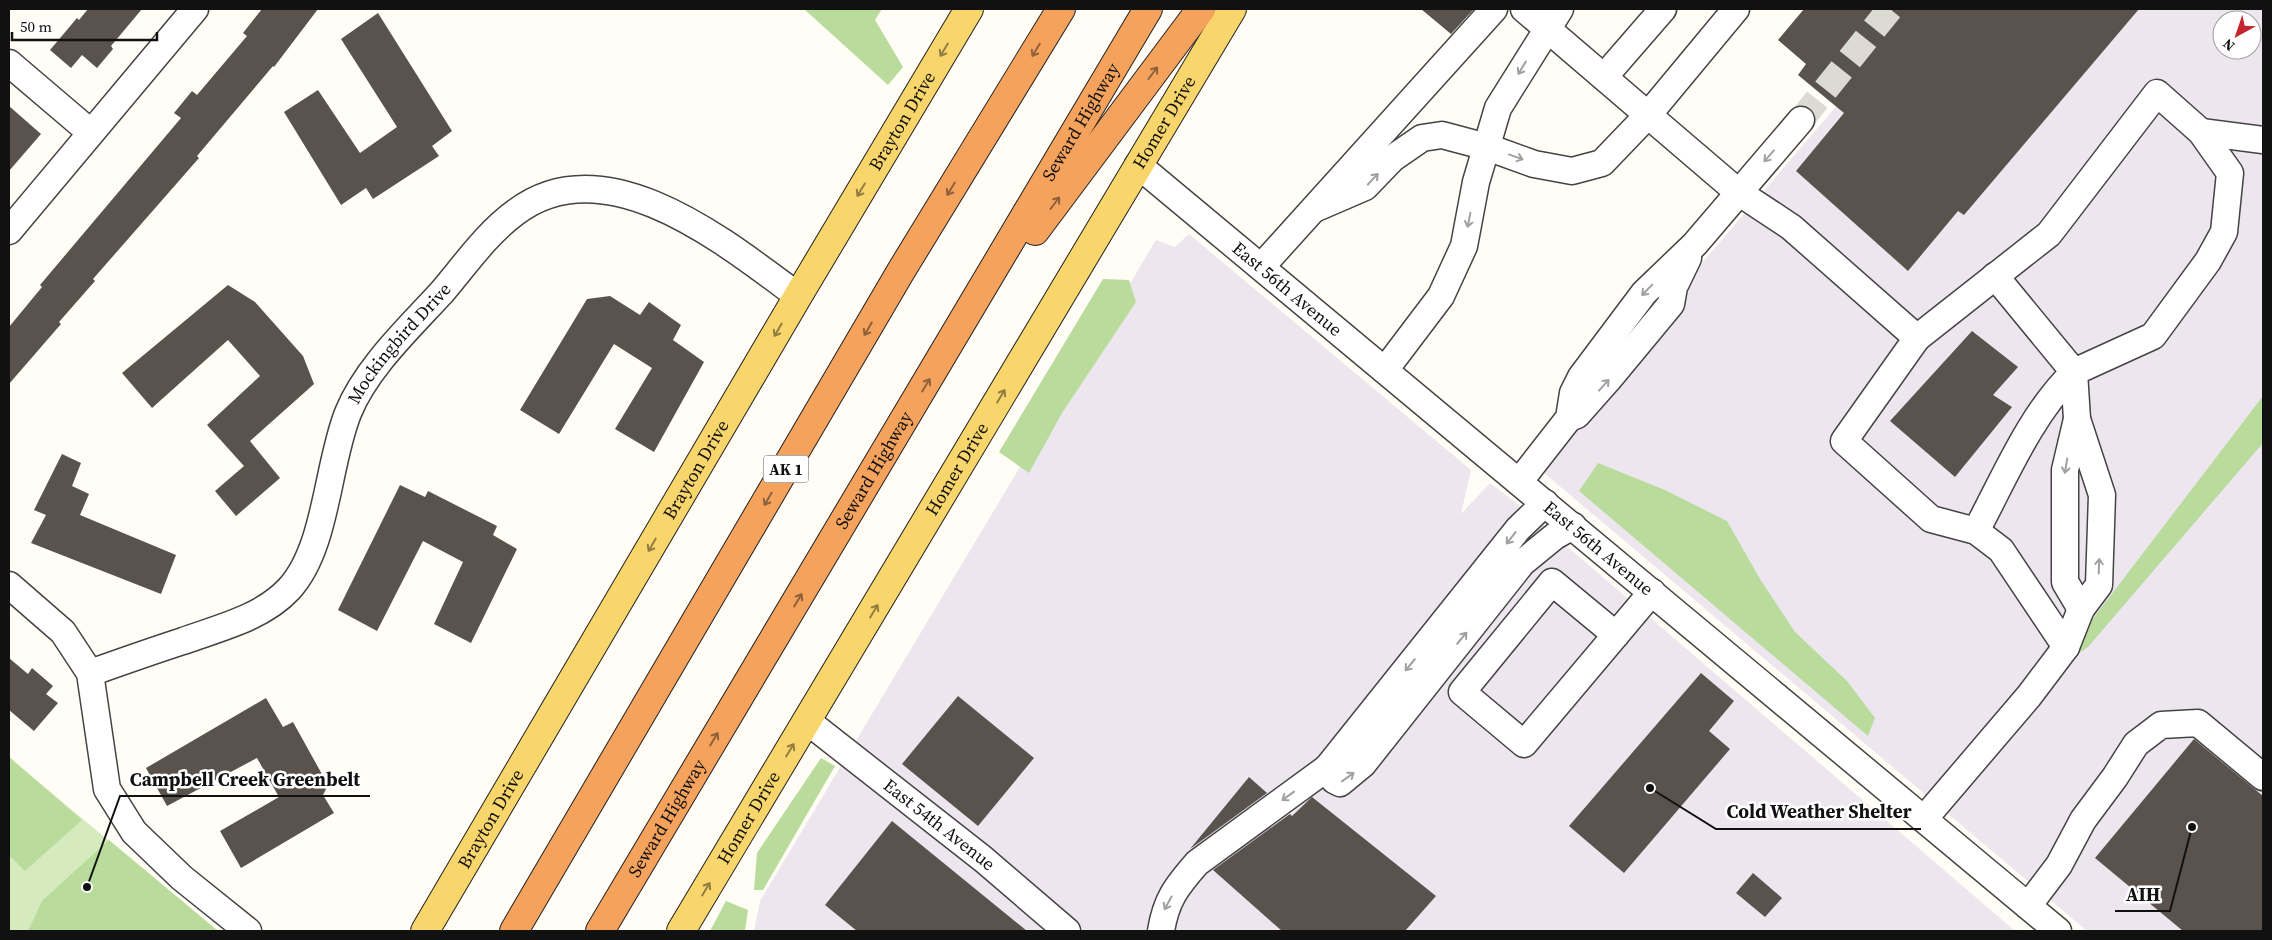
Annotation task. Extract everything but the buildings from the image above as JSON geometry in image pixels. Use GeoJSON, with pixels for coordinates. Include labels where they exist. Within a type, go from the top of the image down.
{"type":"FeatureCollection","features":[{"type":"Feature","properties":{"kind":"highway","name":"AK 1"},"geometry":{"type":"LineString","coordinates":[[514,931],[896,280],[1062,9]]}},
{"type":"Feature","properties":{"kind":"highway","name":"Seward Highway"},"geometry":{"type":"LineString","coordinates":[[600,931],[1148,9]]}},
{"type":"Feature","properties":{"kind":"highway"},"geometry":{"type":"LineString","coordinates":[[953,340],[1201,9]]}},
{"type":"Feature","properties":{"kind":"main road","name":"Brayton Drive"},"geometry":{"type":"LineString","coordinates":[[425,931],[798,296],[970,9]]}},
{"type":"Feature","properties":{"kind":"main road","name":"Homer Drive"},"geometry":{"type":"LineString","coordinates":[[681,931],[1232,9]]}},
{"type":"Feature","properties":{"kind":"street"},"geometry":{"type":"LineString","coordinates":[[9,231],[195,9]]}},
{"type":"Feature","properties":{"kind":"street"},"geometry":{"type":"LineString","coordinates":[[1261,267],[1494,9]]}},
{"type":"Feature","properties":{"kind":"street"},"geometry":{"type":"LineString","coordinates":[[1524,9],[1553,18],[1604,77],[1738,192],[1791,227],[1917,338]]}},
{"type":"Feature","properties":{"kind":"street"},"geometry":{"type":"LineString","coordinates":[[1604,77],[1663,9]]}},
{"type":"Feature","properties":{"kind":"street"},"geometry":{"type":"LineString","coordinates":[[1314,209],[1365,187],[1393,158],[1422,138],[1442,135],[1487,147],[1534,164],[1572,171],[1602,163],[1648,115],[1736,9]]}},
{"type":"Feature","properties":{"kind":"street"},"geometry":{"type":"LineString","coordinates":[[1385,370],[1441,296],[1464,246],[1476,182],[1498,108],[1553,18]]}},
{"type":"Feature","properties":{"kind":"street"},"geometry":{"type":"LineString","coordinates":[[9,63],[90,132]]}},
{"type":"Feature","properties":{"kind":"street"},"geometry":{"type":"LineString","coordinates":[[1976,531],[2053,392],[2074,372],[2153,336],[2208,261],[2224,232],[2230,173],[2202,132],[2157,93],[2049,234],[1917,338],[1844,441],[1931,519],[1976,531],[2001,550],[2066,647]]}},
{"type":"Feature","properties":{"kind":"street"},"geometry":{"type":"LineString","coordinates":[[1519,482],[1569,418],[1573,393],[1581,377],[1644,293],[1695,244],[1800,120]]}},
{"type":"Feature","properties":{"kind":"street"},"geometry":{"type":"LineString","coordinates":[[2202,132],[2263,140]]}},
{"type":"Feature","properties":{"kind":"street","name":"East 56th Avenue"},"geometry":{"type":"LineString","coordinates":[[1138,165],[2058,931]]}},
{"type":"Feature","properties":{"kind":"street","name":"Mockingbird Drive"},"geometry":{"type":"LineString","coordinates":[[90,673],[238,622],[269,607],[289,589],[305,567],[315,540],[337,447],[354,403],[378,365],[492,234],[516,211],[545,197],[573,190],[605,189],[633,195],[670,212],[730,247],[798,296]]}},
{"type":"Feature","properties":{"kind":"street"},"geometry":{"type":"LineString","coordinates":[[1924,819],[2029,696],[2066,647],[2081,609],[2099,585],[2102,495],[2077,419],[2074,372],[1995,276]]}},
{"type":"Feature","properties":{"kind":"street"},"geometry":{"type":"LineString","coordinates":[[2077,419],[2065,470],[2065,582],[2081,609]]}},
{"type":"Feature","properties":{"kind":"street"},"geometry":{"type":"LineString","coordinates":[[1161,931],[1165,908],[1183,879],[1197,864],[1328,768],[1518,529],[1545,503]]}},
{"type":"Feature","properties":{"kind":"street"},"geometry":{"type":"LineString","coordinates":[[1328,768],[1334,780],[1340,783],[1363,764],[1522,563],[1555,536],[1573,526]]}},
{"type":"Feature","properties":{"kind":"street"},"geometry":{"type":"LineString","coordinates":[[1616,635],[1552,582],[1462,692],[1524,744],[1616,635],[1652,592]]}},
{"type":"Feature","properties":{"kind":"street"},"geometry":{"type":"LineString","coordinates":[[9,585],[63,632],[90,673],[107,789],[134,832],[158,855],[248,931]]}},
{"type":"Feature","properties":{"kind":"street","name":"East 54th Avenue"},"geometry":{"type":"LineString","coordinates":[[807,721],[983,860],[1067,931]]}},
{"type":"Feature","properties":{"kind":"street"},"geometry":{"type":"LineString","coordinates":[[2028,906],[2059,865],[2083,820],[2115,777],[2136,744],[2161,726],[2198,723],[2263,777]]}},
{"type":"Feature","properties":{"kind":"shaded area"},"geometry":{"type":"Polygon","coordinates":[[[1920,9],[2263,9],[2263,931],[2087,931],[1531,462],[1920,9]]]}},
{"type":"Feature","properties":{"kind":"shaded area"},"geometry":{"type":"Polygon","coordinates":[[[1189,234],[1471,470],[1461,514],[1490,483],[1519,505],[2015,931],[754,931],[760,901],[1156,240],[1175,247],[1189,234]]]}},
{"type":"Feature","properties":{"kind":"green space"},"geometry":{"type":"Polygon","coordinates":[[[804,9],[882,9],[875,20],[903,67],[888,85],[804,9]]]}},
{"type":"Feature","properties":{"kind":"green space"},"geometry":{"type":"Polygon","coordinates":[[[1103,279],[1129,280],[1136,302],[1062,413],[1029,473],[999,452],[1103,279]]]}},
{"type":"Feature","properties":{"kind":"green space"},"geometry":{"type":"Polygon","coordinates":[[[2263,396],[2263,443],[2088,647],[2053,671],[2263,396]]]}},
{"type":"Feature","properties":{"kind":"green space"},"geometry":{"type":"Polygon","coordinates":[[[1598,463],[1665,490],[1727,521],[1760,579],[1795,632],[1847,681],[1875,718],[1868,736],[1579,491],[1598,463]]]}},
{"type":"Feature","properties":{"kind":"green space"},"geometry":{"type":"Polygon","coordinates":[[[9,757],[87,823],[218,931],[9,931],[9,757]]]}},
{"type":"Feature","properties":{"kind":"green space"},"geometry":{"type":"Polygon","coordinates":[[[9,757],[82,820],[25,871],[9,855],[9,757]]]}},
{"type":"Feature","properties":{"kind":"green space"},"geometry":{"type":"Polygon","coordinates":[[[821,758],[835,766],[763,890],[754,890],[757,853],[821,758]]]}},
{"type":"Feature","properties":{"kind":"green space"},"geometry":{"type":"Polygon","coordinates":[[[109,840],[218,931],[28,931],[42,901],[109,840]]]}},
{"type":"Feature","properties":{"kind":"green space"},"geometry":{"type":"Polygon","coordinates":[[[726,901],[748,910],[745,931],[710,931],[726,901]]]}},
{"type":"Feature","properties":{"kind":"tunnel"},"geometry":{"type":"LineString","coordinates":[[1801,120],[1890,9]]}},
{"type":"Feature","properties":{"kind":"place","name":"Cold Weather Shelter"},"geometry":{"type":"Point","coordinates":[1650,788]}},
{"type":"Feature","properties":{"kind":"place","name":"AIH"},"geometry":{"type":"Point","coordinates":[2192,827]}},
{"type":"Feature","properties":{"kind":"place","name":"Campbell Creek Greenbelt"},"geometry":{"type":"Point","coordinates":[87,887]}}]}
